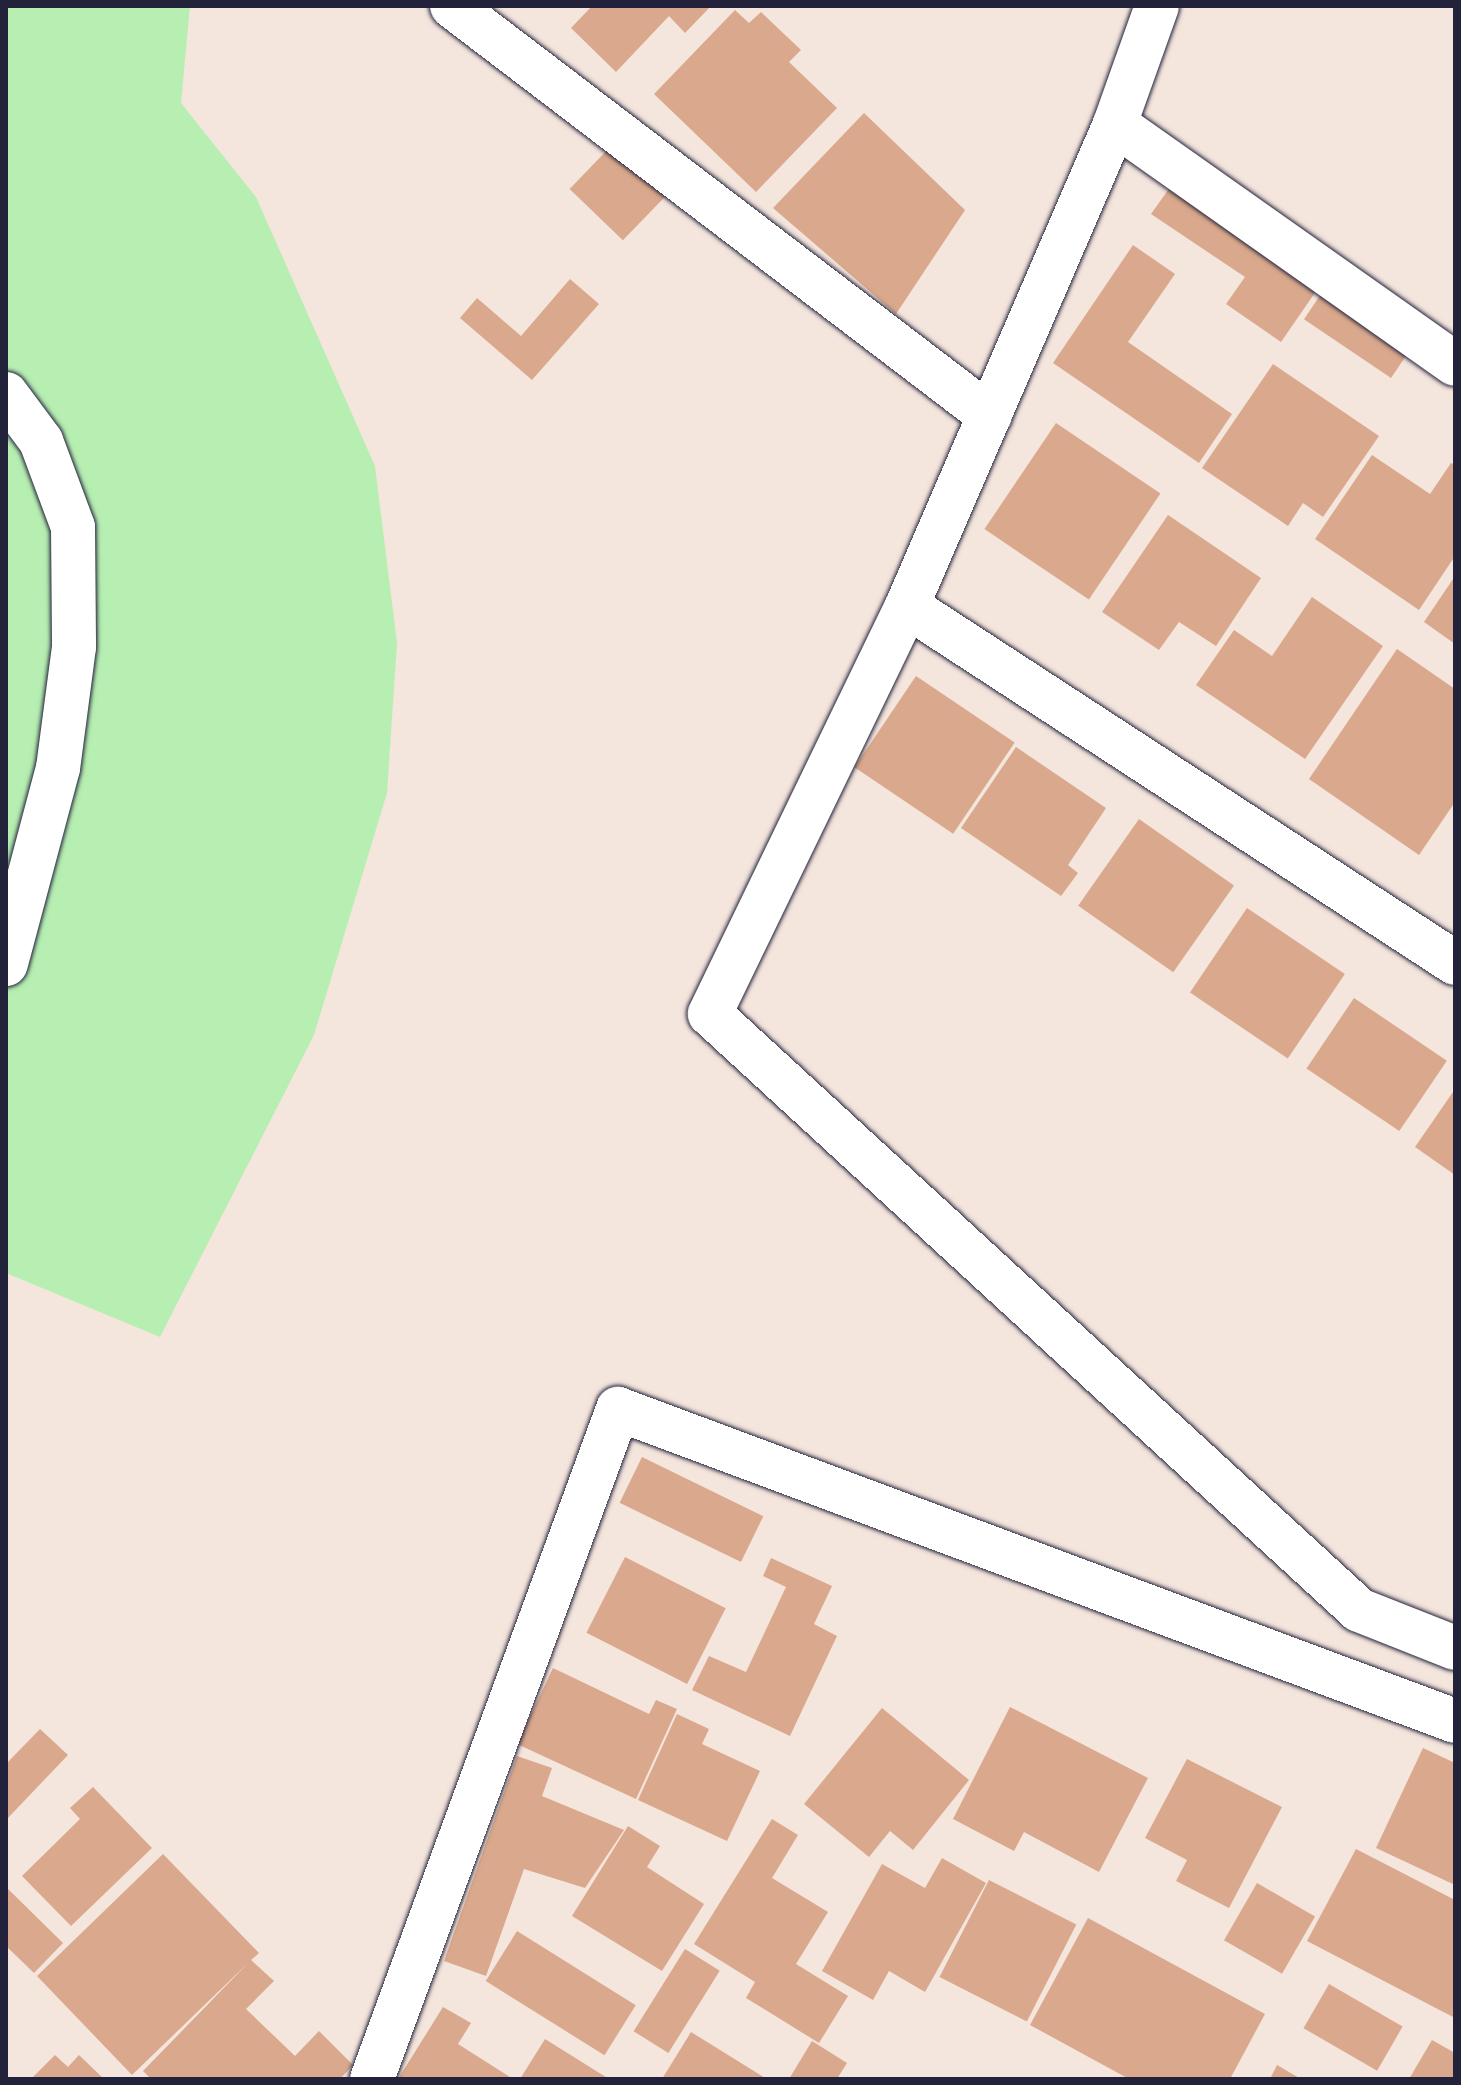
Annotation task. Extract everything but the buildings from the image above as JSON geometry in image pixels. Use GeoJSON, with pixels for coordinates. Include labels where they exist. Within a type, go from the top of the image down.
{"type":"FeatureCollection","features":[{"type":"Feature","properties":{"kind":"street"},"geometry":{"type":"LineString","coordinates":[[452,6],[990,416]]}},
{"type":"Feature","properties":{"kind":"street"},"geometry":{"type":"LineString","coordinates":[[1157,6],[1115,124],[907,606],[710,1014],[1359,1610],[1455,1648]]}},
{"type":"Feature","properties":{"kind":"street"},"geometry":{"type":"LineString","coordinates":[[1115,124],[1455,364]]}},
{"type":"Feature","properties":{"kind":"street"},"geometry":{"type":"LineString","coordinates":[[6,394],[41,441],[73,527],[74,647],[58,768],[6,964]]}},
{"type":"Feature","properties":{"kind":"street"},"geometry":{"type":"LineString","coordinates":[[907,606],[1455,963]]}},
{"type":"Feature","properties":{"kind":"street"},"geometry":{"type":"LineString","coordinates":[[372,2079],[618,1409],[1455,1721]]}},
{"type":"Feature","properties":{"kind":"green space"},"geometry":{"type":"Polygon","coordinates":[[[6,6],[190,6],[181,103],[256,197],[375,466],[397,643],[387,793],[314,1035],[160,1337],[6,1273],[6,6]]]}}]}
